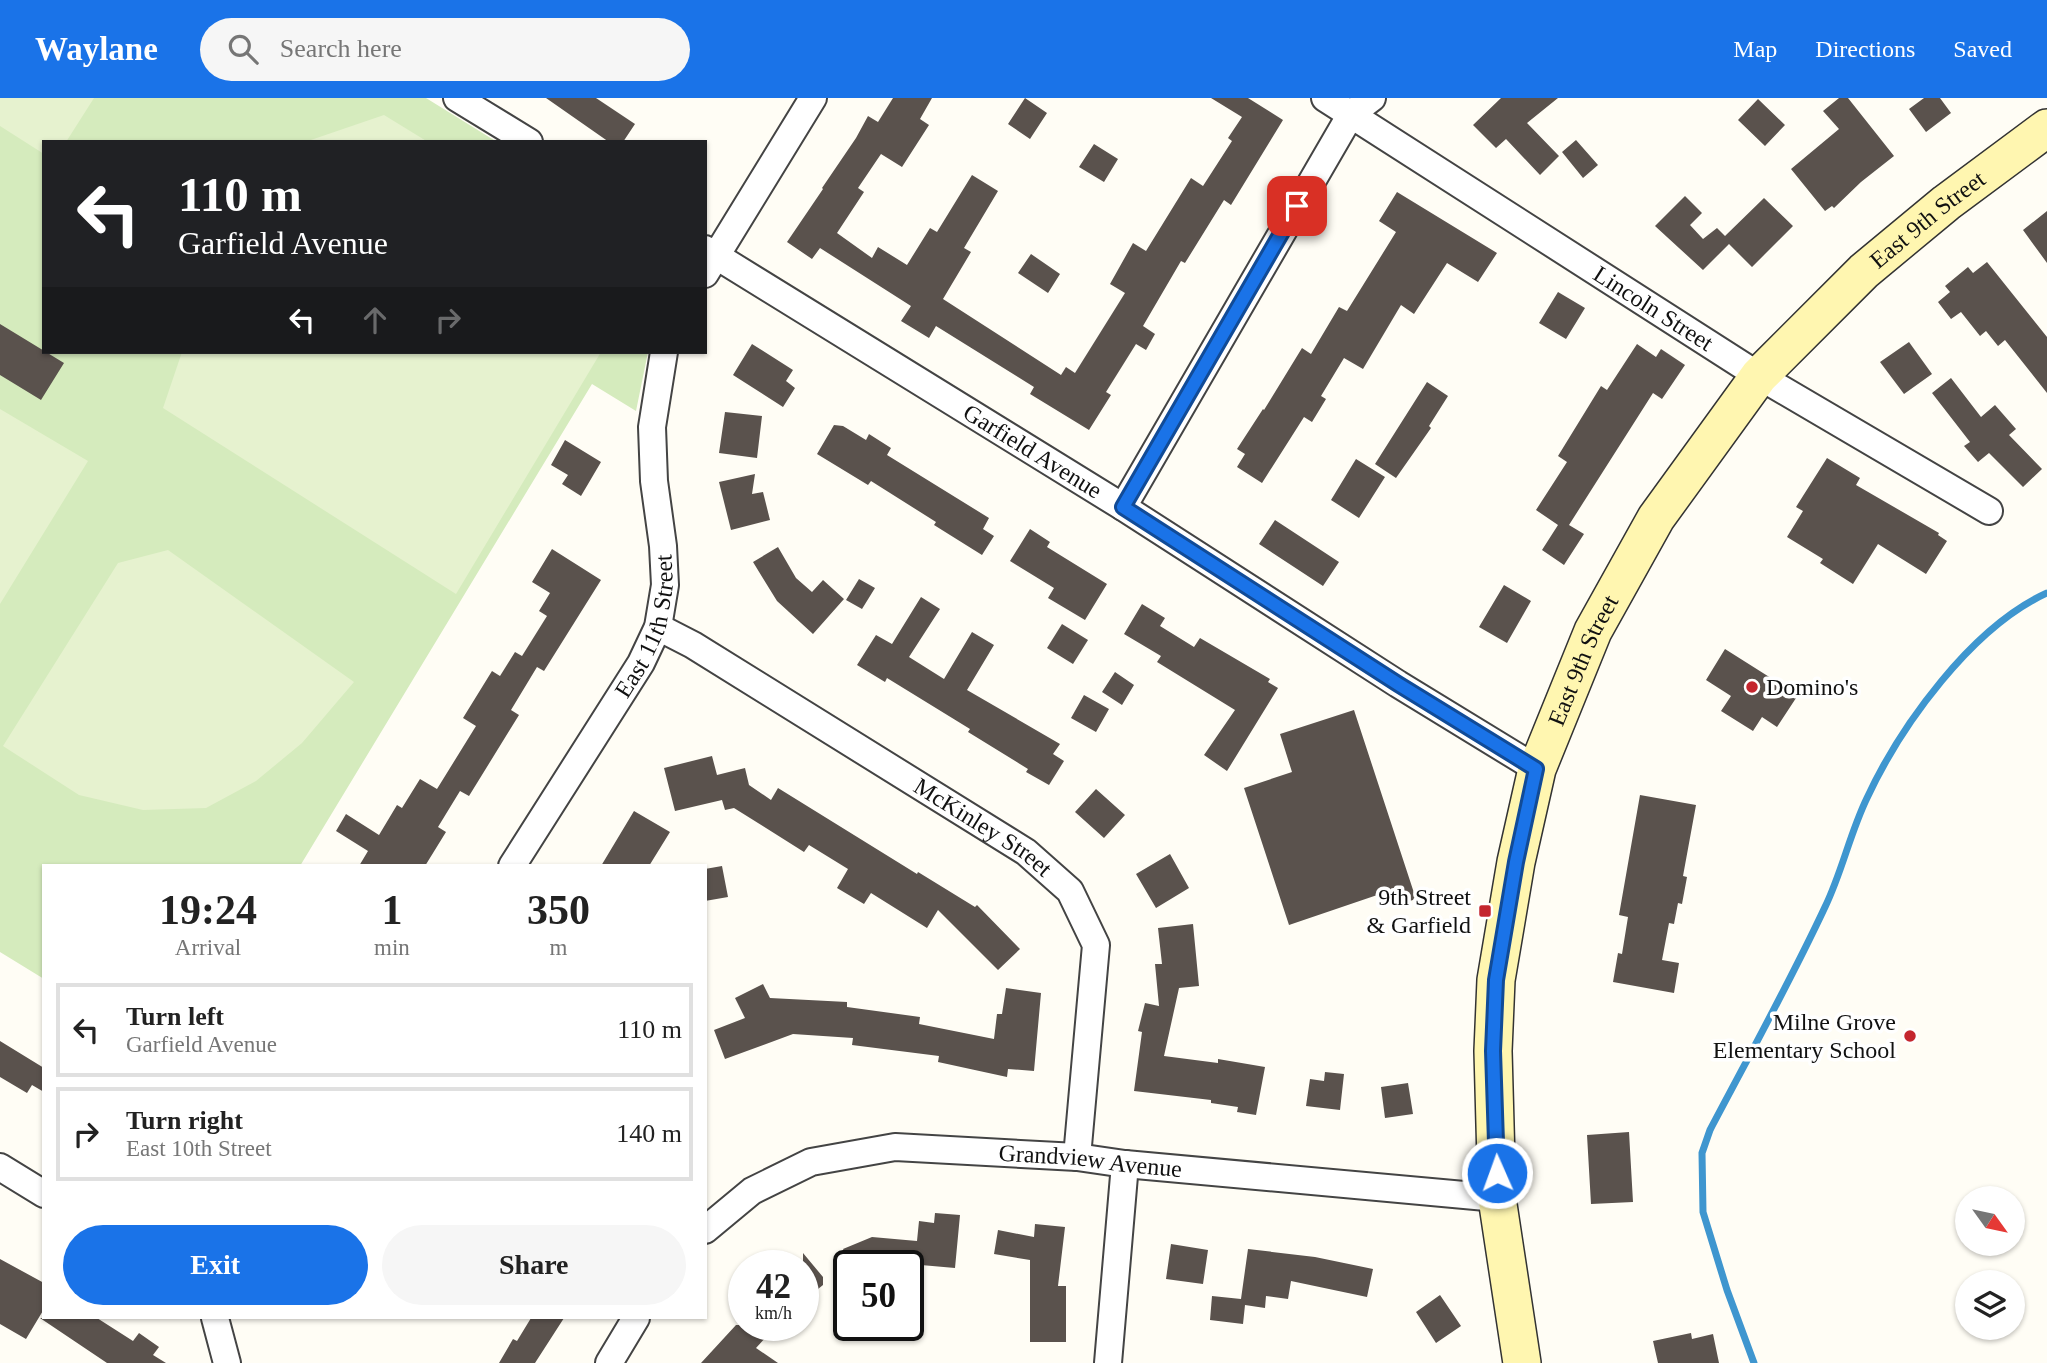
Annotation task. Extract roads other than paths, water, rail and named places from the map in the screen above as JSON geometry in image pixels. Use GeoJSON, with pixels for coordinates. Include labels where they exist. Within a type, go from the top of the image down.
{"type":"FeatureCollection","features":[{"type":"Feature","properties":{"kind":"main road","name":"East 9th Street"},"geometry":{"type":"LineString","coordinates":[[1522,1363],[1497,1198],[1493,1051],[1496,980],[1516,862],[1536,769],[1593,631],[1656,518],[1759,376],[1864,271],[1946,203],[2047,128]]}},
{"type":"Feature","properties":{"kind":"street"},"geometry":{"type":"LineString","coordinates":[[457,98],[526,140]]}},
{"type":"Feature","properties":{"kind":"street"},"geometry":{"type":"LineString","coordinates":[[709,260],[813,98]]}},
{"type":"Feature","properties":{"kind":"street","name":"Lincoln Street"},"geometry":{"type":"LineString","coordinates":[[1325,98],[1759,376],[1989,511]]}},
{"type":"Feature","properties":{"kind":"street"},"geometry":{"type":"LineString","coordinates":[[1123,507],[1351,114],[1372,98]]}},
{"type":"Feature","properties":{"kind":"street","name":"Garfield Avenue"},"geometry":{"type":"LineString","coordinates":[[709,260],[1123,507],[1398,684],[1536,769]]}},
{"type":"Feature","properties":{"kind":"street","name":"East 11th Street"},"geometry":{"type":"LineString","coordinates":[[513,864],[641,663],[658,627],[665,585],[663,546],[653,481],[652,426],[664,354]]}},
{"type":"Feature","properties":{"kind":"street","name":"McKinley Street"},"geometry":{"type":"LineString","coordinates":[[658,627],[693,645],[1026,852],[1070,891],[1096,945],[1077,1157]]}},
{"type":"Feature","properties":{"kind":"street","name":"Grandview Avenue"},"geometry":{"type":"LineString","coordinates":[[707,1228],[752,1191],[811,1162],[895,1147],[1077,1157],[1125,1164],[1497,1198]]}},
{"type":"Feature","properties":{"kind":"street"},"geometry":{"type":"LineString","coordinates":[[1108,1363],[1125,1164]]}},
{"type":"Feature","properties":{"kind":"street"},"geometry":{"type":"LineString","coordinates":[[0,1167],[42,1193]]}},
{"type":"Feature","properties":{"kind":"street"},"geometry":{"type":"LineString","coordinates":[[215,1319],[228,1363]]}},
{"type":"Feature","properties":{"kind":"street"},"geometry":{"type":"LineString","coordinates":[[609,1363],[635,1319]]}},
{"type":"Feature","properties":{"kind":"waterway"},"geometry":{"type":"LineString","coordinates":[[1754,1363],[1727,1290],[1703,1212],[1702,1153],[1710,1130],[1812,935],[1831,894],[1861,811],[1899,740],[1919,710],[1966,654],[1992,629],[2047,593]]}},
{"type":"Feature","properties":{"kind":"place","name":"Domino's"},"geometry":{"type":"Point","coordinates":[1752,687]}},
{"type":"Feature","properties":{"kind":"place","name":"9th Street & Garfield"},"geometry":{"type":"Point","coordinates":[1485,911]}},
{"type":"Feature","properties":{"kind":"place","name":"Milne Grove Elementary School"},"geometry":{"type":"Point","coordinates":[1910,1036]}}]}
